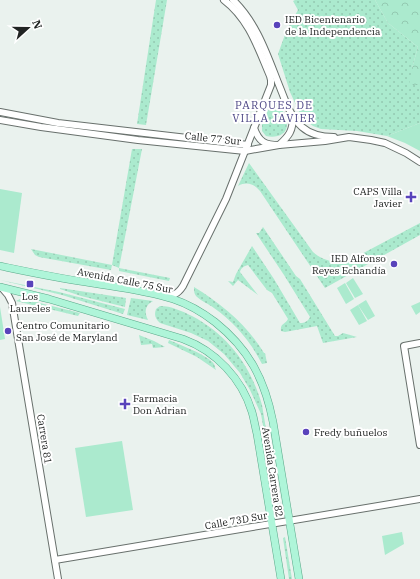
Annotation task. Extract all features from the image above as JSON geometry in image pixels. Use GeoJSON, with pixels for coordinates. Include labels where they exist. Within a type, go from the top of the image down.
{"type":"FeatureCollection","features":[{"type":"Feature","properties":{"kind":"main road","name":"Avenida Calle 75 Sur"},"geometry":{"type":"LineString","coordinates":[[0,266],[158,295],[192,307],[226,331],[246,354],[261,379]]}},
{"type":"Feature","properties":{"kind":"main road"},"geometry":{"type":"LineString","coordinates":[[1,287],[22,292]]}},
{"type":"Feature","properties":{"kind":"main road","name":"Avenida Carrera 82"},"geometry":{"type":"LineString","coordinates":[[22,292],[88,310],[190,342],[209,352],[232,373],[246,397],[252,411],[280,579]]}},
{"type":"Feature","properties":{"kind":"main road","name":"Avenida Carrera 82"},"geometry":{"type":"LineString","coordinates":[[261,379],[271,410],[299,579]]}},
{"type":"Feature","properties":{"kind":"street"},"geometry":{"type":"LineString","coordinates":[[158,295],[176,294],[180,292],[226,199],[271,85],[270,76],[248,26],[241,16],[224,0]]}},
{"type":"Feature","properties":{"kind":"street"},"geometry":{"type":"LineString","coordinates":[[233,0],[251,21],[258,34],[292,116],[303,128],[314,134],[324,137],[349,137]]}},
{"type":"Feature","properties":{"kind":"street","name":"Calle 77 Sur"},"geometry":{"type":"LineString","coordinates":[[0,112],[58,123],[247,148]]}},
{"type":"Feature","properties":{"kind":"street"},"geometry":{"type":"LineString","coordinates":[[254,128],[258,137],[264,142],[279,146],[292,128],[292,116]]}},
{"type":"Feature","properties":{"kind":"street","name":"Calle 77 Sur"},"geometry":{"type":"LineString","coordinates":[[0,120],[138,140],[247,148],[326,141],[349,137],[385,143],[406,153],[420,162]]}},
{"type":"Feature","properties":{"kind":"street","name":"Carrera 81"},"geometry":{"type":"LineString","coordinates":[[1,287],[8,295],[12,303],[58,579]]}},
{"type":"Feature","properties":{"kind":"street"},"geometry":{"type":"LineString","coordinates":[[12,303],[14,297],[22,292]]}},
{"type":"Feature","properties":{"kind":"street"},"geometry":{"type":"LineString","coordinates":[[420,343],[404,346],[420,445]]}},
{"type":"Feature","properties":{"kind":"street","name":"Calle 73D Sur"},"geometry":{"type":"LineString","coordinates":[[55,560],[420,499]]}},
{"type":"Feature","properties":{"kind":"green space"},"geometry":{"type":"Polygon","coordinates":[[[156,0],[167,0],[146,125],[137,124],[156,0]]]}},
{"type":"Feature","properties":{"kind":"green space"},"geometry":{"type":"Polygon","coordinates":[[[375,0],[388,23],[418,47],[412,68],[420,84],[420,123],[387,136],[357,131],[321,129],[313,126],[302,118],[290,92],[278,54],[287,29],[298,10],[293,1],[375,0]]]}},
{"type":"Feature","properties":{"kind":"green space"},"geometry":{"type":"Polygon","coordinates":[[[375,0],[420,0],[420,84],[409,85],[418,47],[388,23],[375,0]]]}},
{"type":"Feature","properties":{"kind":"green space"},"geometry":{"type":"Polygon","coordinates":[[[271,103],[279,103],[287,124],[283,134],[273,137],[266,136],[262,131],[262,124],[271,103]]]}},
{"type":"Feature","properties":{"kind":"green space"},"geometry":{"type":"Polygon","coordinates":[[[420,123],[420,151],[387,136],[420,123]]]}},
{"type":"Feature","properties":{"kind":"green space"},"geometry":{"type":"Polygon","coordinates":[[[132,149],[142,149],[119,268],[112,265],[132,149]]]}},
{"type":"Feature","properties":{"kind":"green space"},"geometry":{"type":"Polygon","coordinates":[[[249,163],[313,252],[325,259],[338,262],[354,258],[420,223],[420,235],[325,288],[260,191],[250,184],[241,184],[238,186],[249,163]]]}},
{"type":"Feature","properties":{"kind":"green space"},"geometry":{"type":"Polygon","coordinates":[[[0,189],[22,193],[14,253],[0,250],[0,189]]]}},
{"type":"Feature","properties":{"kind":"green space"},"geometry":{"type":"Polygon","coordinates":[[[263,227],[296,276],[300,279],[335,336],[343,333],[357,337],[323,343],[317,326],[285,332],[281,331],[282,325],[288,319],[272,293],[267,290],[248,265],[243,267],[240,272],[258,295],[238,280],[233,286],[228,281],[233,282],[252,246],[274,279],[300,323],[307,321],[310,317],[256,233],[259,233],[263,227]]]}},
{"type":"Feature","properties":{"kind":"green space"},"geometry":{"type":"Polygon","coordinates":[[[31,249],[112,265],[111,270],[39,257],[35,255],[31,249]]]}},
{"type":"Feature","properties":{"kind":"green space"},"geometry":{"type":"Polygon","coordinates":[[[119,268],[170,278],[169,281],[119,271],[119,268]]]}},
{"type":"Feature","properties":{"kind":"green space"},"geometry":{"type":"Polygon","coordinates":[[[353,278],[363,294],[355,298],[346,283],[353,278]]]}},
{"type":"Feature","properties":{"kind":"green space"},"geometry":{"type":"Polygon","coordinates":[[[0,280],[59,292],[125,309],[123,314],[62,295],[0,280]]]}},
{"type":"Feature","properties":{"kind":"green space"},"geometry":{"type":"Polygon","coordinates":[[[345,283],[354,299],[346,304],[337,288],[345,283]]]}},
{"type":"Feature","properties":{"kind":"green space"},"geometry":{"type":"Polygon","coordinates":[[[194,287],[224,308],[242,324],[265,353],[267,363],[262,364],[247,340],[235,326],[196,296],[194,287]]]}},
{"type":"Feature","properties":{"kind":"green space"},"geometry":{"type":"Polygon","coordinates":[[[60,288],[126,298],[125,307],[81,296],[60,288]]]}},
{"type":"Feature","properties":{"kind":"green space"},"geometry":{"type":"Polygon","coordinates":[[[22,298],[80,313],[78,316],[16,301],[22,298]]]}},
{"type":"Feature","properties":{"kind":"green space"},"geometry":{"type":"Polygon","coordinates":[[[131,298],[153,301],[146,309],[148,320],[127,315],[131,298]]]}},
{"type":"Feature","properties":{"kind":"green space"},"geometry":{"type":"Polygon","coordinates":[[[366,300],[375,316],[368,320],[358,305],[366,300]]]}},
{"type":"Feature","properties":{"kind":"green space"},"geometry":{"type":"Polygon","coordinates":[[[420,302],[420,312],[416,315],[411,306],[420,302]]]}},
{"type":"Feature","properties":{"kind":"green space"},"geometry":{"type":"Polygon","coordinates":[[[358,305],[367,321],[359,325],[350,310],[358,305]]]}},
{"type":"Feature","properties":{"kind":"green space"},"geometry":{"type":"Polygon","coordinates":[[[160,306],[168,307],[192,316],[217,332],[245,365],[262,405],[279,507],[277,507],[261,414],[240,373],[224,354],[208,341],[191,333],[160,323],[155,315],[156,309],[160,306]]]}},
{"type":"Feature","properties":{"kind":"green space"},"geometry":{"type":"Polygon","coordinates":[[[0,307],[5,339],[0,340],[0,307]]]}},
{"type":"Feature","properties":{"kind":"green space"},"geometry":{"type":"Polygon","coordinates":[[[139,335],[165,347],[153,348],[152,344],[141,345],[139,335]]]}},
{"type":"Feature","properties":{"kind":"green space"},"geometry":{"type":"Polygon","coordinates":[[[169,340],[206,357],[214,364],[216,370],[197,357],[168,343],[169,340]]]}},
{"type":"Feature","properties":{"kind":"green space"},"geometry":{"type":"Polygon","coordinates":[[[122,441],[133,510],[86,517],[75,448],[122,441]]]}},
{"type":"Feature","properties":{"kind":"green space"},"geometry":{"type":"Polygon","coordinates":[[[402,532],[404,544],[385,555],[382,536],[402,532]]]}},
{"type":"Feature","properties":{"kind":"green space"},"geometry":{"type":"Polygon","coordinates":[[[285,537],[292,579],[289,579],[283,538],[285,537]]]}},
{"type":"Feature","properties":{"kind":"place","name":"IED Bicentenario de la Independencia"},"geometry":{"type":"Point","coordinates":[277,25]}},
{"type":"Feature","properties":{"kind":"place","name":"CAPS Villa Javier"},"geometry":{"type":"Point","coordinates":[411,197]}},
{"type":"Feature","properties":{"kind":"place","name":"IED Alfonso Reyes Echandía"},"geometry":{"type":"Point","coordinates":[394,264]}},
{"type":"Feature","properties":{"kind":"place","name":"Los Laureles"},"geometry":{"type":"Point","coordinates":[30,284]}},
{"type":"Feature","properties":{"kind":"place","name":"Centro Comunitario San José de Maryland"},"geometry":{"type":"Point","coordinates":[8,331]}},
{"type":"Feature","properties":{"kind":"place","name":"Farmacia Don Adrian"},"geometry":{"type":"Point","coordinates":[125,404]}},
{"type":"Feature","properties":{"kind":"place","name":"Fredy buñuelos"},"geometry":{"type":"Point","coordinates":[306,432]}},
{"type":"Feature","properties":{"kind":"district","name":"PARQUES DE VILLA JAVIER"},"geometry":{"type":"Point","coordinates":[274,111]}}]}
